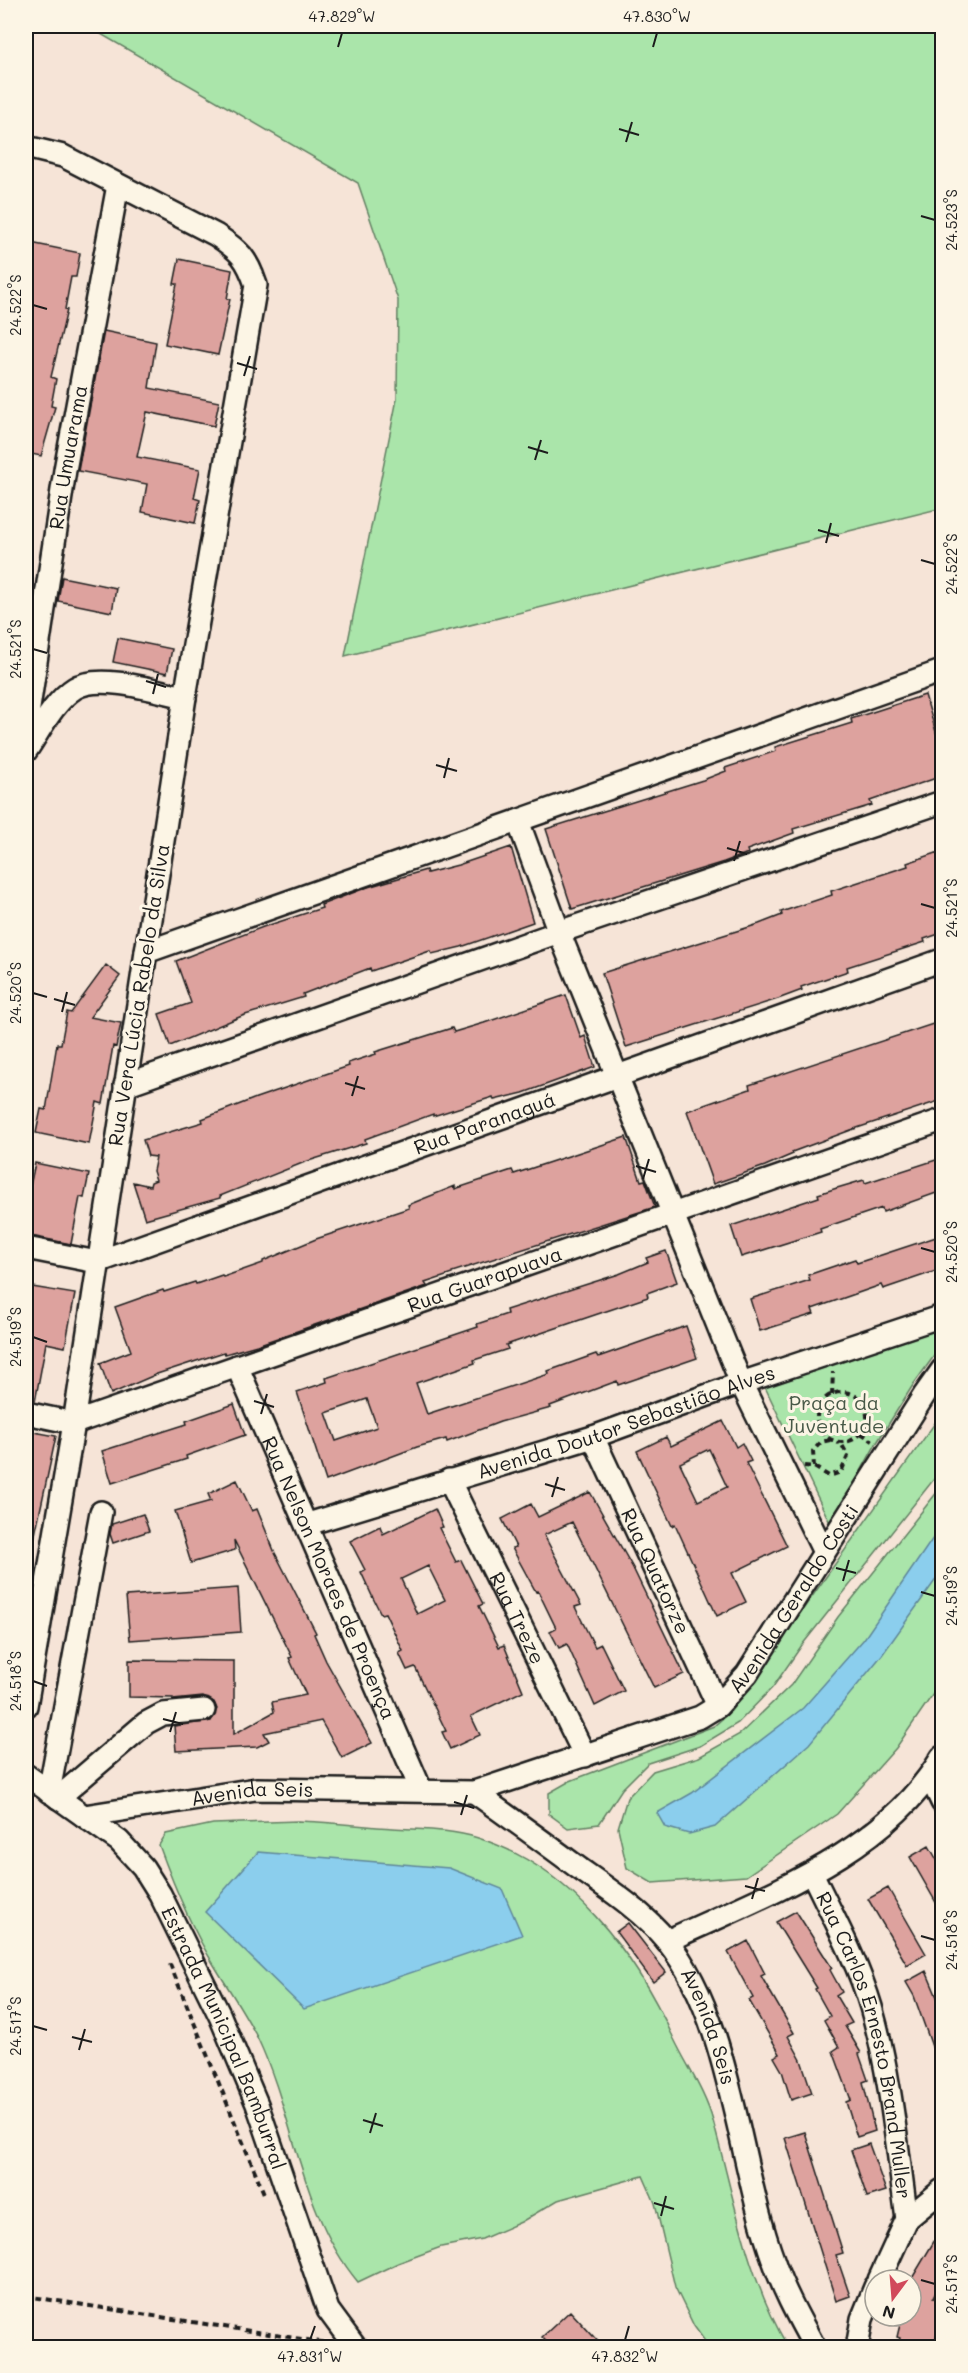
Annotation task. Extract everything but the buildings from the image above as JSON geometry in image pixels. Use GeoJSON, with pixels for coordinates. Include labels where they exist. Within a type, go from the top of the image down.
{"type":"FeatureCollection","features":[{"type":"Feature","properties":{"kind":"street"},"geometry":{"type":"LineString","coordinates":[[26,147],[63,156],[118,185]]}},
{"type":"Feature","properties":{"kind":"street","name":"Rua Vera Lúcia Rabelo da Silva"},"geometry":{"type":"LineString","coordinates":[[26,1706],[74,1423],[185,697],[256,285],[248,262],[236,248],[216,235],[118,185]]}},
{"type":"Feature","properties":{"kind":"street","name":"Rua Umuarama"},"geometry":{"type":"LineString","coordinates":[[26,728],[65,470],[118,185]]}},
{"type":"Feature","properties":{"kind":"street"},"geometry":{"type":"LineString","coordinates":[[146,952],[942,670]]}},
{"type":"Feature","properties":{"kind":"street"},"geometry":{"type":"LineString","coordinates":[[26,751],[62,700],[73,689],[86,683],[102,681],[185,697]]}},
{"type":"Feature","properties":{"kind":"street"},"geometry":{"type":"LineString","coordinates":[[125,1085],[559,932],[942,802]]}},
{"type":"Feature","properties":{"kind":"street"},"geometry":{"type":"LineString","coordinates":[[519,821],[559,932],[741,1383],[824,1552]]}},
{"type":"Feature","properties":{"kind":"street","name":"Rua Paranaguá"},"geometry":{"type":"LineString","coordinates":[[97,1262],[942,960]]}},
{"type":"Feature","properties":{"kind":"street","name":"Rua Guarapuava"},"geometry":{"type":"LineString","coordinates":[[74,1423],[942,1120]]}},
{"type":"Feature","properties":{"kind":"street"},"geometry":{"type":"LineString","coordinates":[[26,1248],[97,1262]]}},
{"type":"Feature","properties":{"kind":"street","name":"Avenida Doutor Sebastião Alves"},"geometry":{"type":"LineString","coordinates":[[308,1524],[593,1437],[741,1383],[942,1316]]}},
{"type":"Feature","properties":{"kind":"street","name":"Rua Nelson Moraes de Proença"},"geometry":{"type":"LineString","coordinates":[[237,1366],[308,1524],[421,1790]]}},
{"type":"Feature","properties":{"kind":"street","name":"Avenida Geraldo Costi"},"geometry":{"type":"LineString","coordinates":[[474,1792],[700,1717],[718,1706],[747,1674],[942,1370]]}},
{"type":"Feature","properties":{"kind":"street"},"geometry":{"type":"LineString","coordinates":[[26,1413],[74,1423]]}},
{"type":"Feature","properties":{"kind":"street","name":"Rua Quatorze"},"geometry":{"type":"LineString","coordinates":[[593,1437],[718,1706]]}},
{"type":"Feature","properties":{"kind":"street","name":"Rua Treze"},"geometry":{"type":"LineString","coordinates":[[449,1480],[585,1756]]}},
{"type":"Feature","properties":{"kind":"street"},"geometry":{"type":"LineString","coordinates":[[54,1795],[101,1512]]}},
{"type":"Feature","properties":{"kind":"street"},"geometry":{"type":"LineString","coordinates":[[54,1795],[146,1723],[163,1714],[204,1710]]}},
{"type":"Feature","properties":{"kind":"street"},"geometry":{"type":"LineString","coordinates":[[667,1941],[812,1873],[876,1829],[930,1777],[942,1757]]}},
{"type":"Feature","properties":{"kind":"street","name":"Estrada Municipal Bamburral"},"geometry":{"type":"LineString","coordinates":[[26,1775],[120,1841],[142,1867],[165,1903],[219,2016],[257,2104],[328,2310],[346,2346]]}},
{"type":"Feature","properties":{"kind":"street"},"geometry":{"type":"LineString","coordinates":[[930,1777],[942,1802]]}},
{"type":"Feature","properties":{"kind":"street","name":"Avenida Seis"},"geometry":{"type":"LineString","coordinates":[[84,1816],[256,1789],[474,1792],[628,1903],[667,1941],[685,1968],[703,2006],[721,2061],[773,2261],[816,2348]]}},
{"type":"Feature","properties":{"kind":"street","name":"Rua Carlos Ernesto Brand Muller"},"geometry":{"type":"LineString","coordinates":[[812,1873],[853,1959],[870,2004],[881,2045],[908,2219]]}},
{"type":"Feature","properties":{"kind":"street"},"geometry":{"type":"LineString","coordinates":[[885,2268],[908,2219],[942,2190]]}},
{"type":"Feature","properties":{"kind":"street"},"geometry":{"type":"LineString","coordinates":[[857,2348],[863,2317]]}},
{"type":"Feature","properties":{"kind":"path"},"geometry":{"type":"LineString","coordinates":[[832,1395],[833,1362]]}},
{"type":"Feature","properties":{"kind":"path"},"geometry":{"type":"LineString","coordinates":[[802,1466],[814,1467],[829,1476],[845,1468],[848,1456],[842,1445],[837,1442],[824,1434],[818,1420],[821,1405],[832,1395],[848,1394],[862,1402],[867,1418],[861,1433],[850,1441],[837,1442],[826,1440],[816,1446],[812,1456],[814,1467]]}},
{"type":"Feature","properties":{"kind":"path"},"geometry":{"type":"LineString","coordinates":[[861,1433],[876,1444]]}},
{"type":"Feature","properties":{"kind":"path"},"geometry":{"type":"LineString","coordinates":[[168,1959],[266,2197]]}},
{"type":"Feature","properties":{"kind":"path"},"geometry":{"type":"LineString","coordinates":[[26,2296],[346,2346]]}},
{"type":"Feature","properties":{"kind":"path"},"geometry":{"type":"LineString","coordinates":[[323,2336],[332,2348]]}},
{"type":"Feature","properties":{"kind":"green space"},"geometry":{"type":"Polygon","coordinates":[[[87,26],[942,26],[942,508],[345,656],[397,399],[398,300],[358,183],[87,26]]]}},
{"type":"Feature","properties":{"kind":"green space","name":"Praça da Juventude"},"geometry":{"type":"Polygon","coordinates":[[[926,1328],[942,1330],[942,1345],[913,1385],[876,1444],[831,1525],[764,1385],[926,1328]]]}},
{"type":"Feature","properties":{"kind":"green space","name":"Praça da Juventude"},"geometry":{"type":"Polygon","coordinates":[[[942,1413],[942,1469],[802,1645],[773,1687],[738,1723],[700,1746],[648,1763],[622,1789],[599,1824],[568,1828],[549,1814],[549,1793],[570,1781],[714,1726],[731,1711],[942,1413]]]}},
{"type":"Feature","properties":{"kind":"green space"},"geometry":{"type":"Polygon","coordinates":[[[942,1486],[942,1681],[896,1748],[837,1814],[746,1876],[652,1883],[627,1868],[618,1828],[627,1798],[653,1771],[699,1757],[740,1734],[791,1685],[838,1617],[942,1486]]]}},
{"type":"Feature","properties":{"kind":"green space"},"geometry":{"type":"Polygon","coordinates":[[[298,1821],[436,1830],[478,1838],[512,1851],[542,1870],[571,1892],[596,1917],[640,1975],[705,2100],[713,2121],[752,2265],[774,2321],[788,2347],[709,2347],[694,2326],[675,2287],[655,2203],[643,2176],[558,2200],[521,2222],[482,2239],[441,2247],[398,2263],[358,2282],[339,2255],[311,2196],[271,2069],[258,2039],[190,1922],[159,1845],[166,1834],[213,1824],[298,1821]]]}},
{"type":"Feature","properties":{"kind":"water"},"geometry":{"type":"Polygon","coordinates":[[[942,1525],[942,1571],[882,1655],[809,1744],[715,1827],[689,1834],[665,1827],[657,1813],[692,1793],[803,1708],[864,1639],[942,1525]]]}},
{"type":"Feature","properties":{"kind":"water"},"geometry":{"type":"Polygon","coordinates":[[[258,1852],[449,1868],[502,1889],[522,1935],[304,2009],[205,1912],[258,1852]]]}}]}
